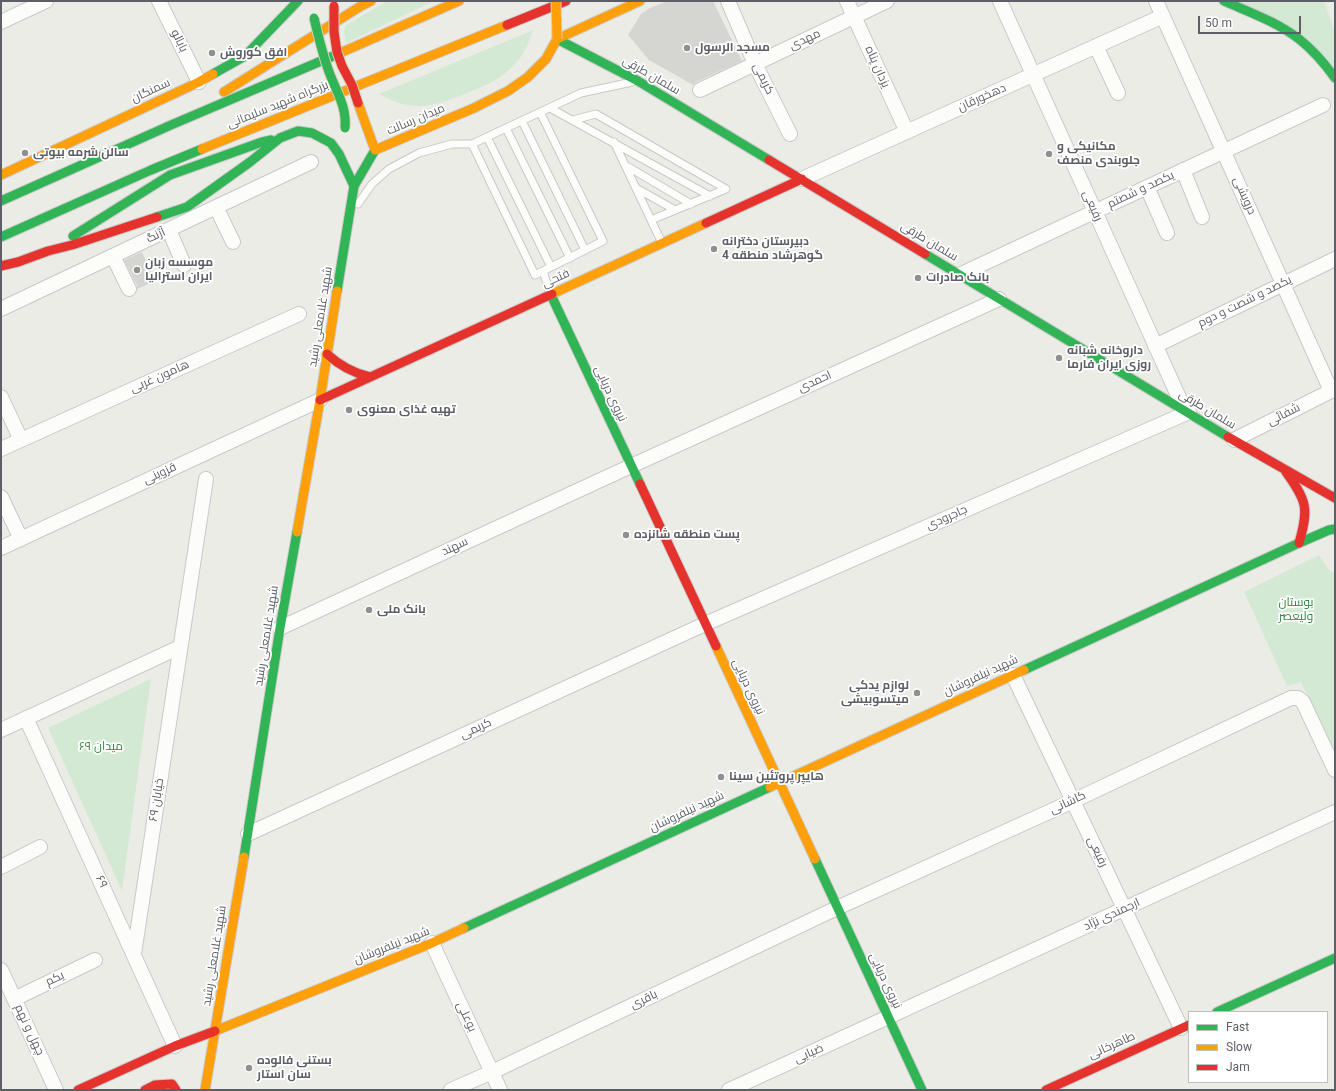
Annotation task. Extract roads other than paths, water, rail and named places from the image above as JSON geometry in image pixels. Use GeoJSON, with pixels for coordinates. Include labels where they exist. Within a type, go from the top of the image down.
{"type":"FeatureCollection","features":[{"type":"Feature","properties":{"kind":"main road"},"geometry":{"type":"LineString","coordinates":[[171,125],[371,1]]}},
{"type":"Feature","properties":{"kind":"main road","name":"بزرگراه شهید سلیمانی"},"geometry":{"type":"LineString","coordinates":[[1,201],[171,125],[307,68],[459,1]]}},
{"type":"Feature","properties":{"kind":"main road"},"geometry":{"type":"LineString","coordinates":[[556,1],[557,39],[640,1]]}},
{"type":"Feature","properties":{"kind":"main road","name":"بزرگراه شهید سلیمانی"},"geometry":{"type":"LineString","coordinates":[[1,237],[151,170],[566,1]]}},
{"type":"Feature","properties":{"kind":"main road"},"geometry":{"type":"LineString","coordinates":[[1224,1],[1280,27],[1299,39],[1315,54],[1335,78]]}},
{"type":"Feature","properties":{"kind":"main road","name":"سمنگان"},"geometry":{"type":"LineString","coordinates":[[1,175],[198,82],[245,56],[297,2]]}},
{"type":"Feature","properties":{"kind":"main road","name":"میدان رسالت"},"geometry":{"type":"LineString","coordinates":[[334,3],[332,28],[339,60],[352,85],[375,150],[474,108],[508,91],[528,77],[546,59],[557,39]]}},
{"type":"Feature","properties":{"kind":"main road"},"geometry":{"type":"LineString","coordinates":[[311,17],[330,76],[346,111],[345,128],[331,143]]}},
{"type":"Feature","properties":{"kind":"main road"},"geometry":{"type":"LineString","coordinates":[[267,34],[288,25]]}},
{"type":"Feature","properties":{"kind":"main road","name":"سلمان طرقی"},"geometry":{"type":"LineString","coordinates":[[557,39],[638,81],[1286,472],[1335,498]]}},
{"type":"Feature","properties":{"kind":"main road"},"geometry":{"type":"LineString","coordinates":[[48,251],[170,175],[262,142],[280,138],[298,131],[312,133],[331,143],[339,154],[354,186]]}},
{"type":"Feature","properties":{"kind":"main road"},"geometry":{"type":"LineString","coordinates":[[1,266],[72,245],[187,206],[250,162],[280,138]]}},
{"type":"Feature","properties":{"kind":"main road","name":"شهید غلامعلی رشید"},"geometry":{"type":"LineString","coordinates":[[205,1090],[248,834],[280,628],[320,400],[354,186],[375,150]]}},
{"type":"Feature","properties":{"kind":"main road","name":"فتحی"},"geometry":{"type":"LineString","coordinates":[[320,400],[802,179]]}},
{"type":"Feature","properties":{"kind":"main road","name":"نیروی دریایی"},"geometry":{"type":"LineString","coordinates":[[551,295],[922,1090]]}},
{"type":"Feature","properties":{"kind":"main road"},"geometry":{"type":"LineString","coordinates":[[327,354],[345,369],[357,375],[370,377]]}},
{"type":"Feature","properties":{"kind":"main road"},"geometry":{"type":"LineString","coordinates":[[1286,472],[1297,489],[1305,508],[1303,528],[1299,543]]}},
{"type":"Feature","properties":{"kind":"main road","name":"شهید نیلفروشان"},"geometry":{"type":"LineString","coordinates":[[78,1090],[176,1046],[432,943],[1299,543],[1328,530],[1335,529]]}},
{"type":"Feature","properties":{"kind":"main road"},"geometry":{"type":"LineString","coordinates":[[1219,1011],[1335,958]]}},
{"type":"Feature","properties":{"kind":"main road","name":"طاهرخانی"},"geometry":{"type":"LineString","coordinates":[[1046,1090],[1185,1027]]}},
{"type":"Feature","properties":{"kind":"main road"},"geometry":{"type":"LineString","coordinates":[[145,1090],[155,1085],[172,1084],[176,1090]]}},
{"type":"Feature","properties":{"kind":"street"},"geometry":{"type":"LineString","coordinates":[[1,22],[46,1]]}},
{"type":"Feature","properties":{"kind":"street","name":"بابالو"},"geometry":{"type":"LineString","coordinates":[[159,1],[198,82]]}},
{"type":"Feature","properties":{"kind":"street","name":"کریمی"},"geometry":{"type":"LineString","coordinates":[[728,1],[755,64],[790,134]]}},
{"type":"Feature","properties":{"kind":"street","name":"یزدان پناه"},"geometry":{"type":"LineString","coordinates":[[847,1],[907,132]]}},
{"type":"Feature","properties":{"kind":"street","name":"مهدی"},"geometry":{"type":"LineString","coordinates":[[700,90],[888,1]]}},
{"type":"Feature","properties":{"kind":"street","name":"رفیعی"},"geometry":{"type":"LineString","coordinates":[[1000,1],[1156,346],[1187,411]]}},
{"type":"Feature","properties":{"kind":"street","name":"درویشی"},"geometry":{"type":"LineString","coordinates":[[1156,1],[1283,284],[1333,390]]}},
{"type":"Feature","properties":{"kind":"street","name":"دهخورقان"},"geometry":{"type":"LineString","coordinates":[[802,179],[1163,16]]}},
{"type":"Feature","properties":{"kind":"street"},"geometry":{"type":"LineString","coordinates":[[1096,46],[1118,93]]}},
{"type":"Feature","properties":{"kind":"street","name":"یکصد و شصتم"},"geometry":{"type":"LineString","coordinates":[[959,275],[1323,105]]}},
{"type":"Feature","properties":{"kind":"street","name":"آژنگ"},"geometry":{"type":"LineString","coordinates":[[1,309],[311,162]]}},
{"type":"Feature","properties":{"kind":"street"},"geometry":{"type":"LineString","coordinates":[[1183,170],[1202,217]]}},
{"type":"Feature","properties":{"kind":"street"},"geometry":{"type":"LineString","coordinates":[[1147,187],[1167,233]]}},
{"type":"Feature","properties":{"kind":"street"},"geometry":{"type":"LineString","coordinates":[[216,208],[233,242]]}},
{"type":"Feature","properties":{"kind":"street"},"geometry":{"type":"LineString","coordinates":[[169,230],[184,265]]}},
{"type":"Feature","properties":{"kind":"street"},"geometry":{"type":"LineString","coordinates":[[113,256],[129,288]]}},
{"type":"Feature","properties":{"kind":"street","name":"یکصد و شصت و دوم"},"geometry":{"type":"LineString","coordinates":[[1156,346],[1335,259]]}},
{"type":"Feature","properties":{"kind":"street","name":"احمدی"},"geometry":{"type":"LineString","coordinates":[[631,466],[999,299]]}},
{"type":"Feature","properties":{"kind":"street","name":"هامون غربی"},"geometry":{"type":"LineString","coordinates":[[1,449],[299,314]]}},
{"type":"Feature","properties":{"kind":"street","name":"شفائی"},"geometry":{"type":"LineString","coordinates":[[1234,440],[1333,390]]}},
{"type":"Feature","properties":{"kind":"street"},"geometry":{"type":"LineString","coordinates":[[1,397],[20,440]]}},
{"type":"Feature","properties":{"kind":"street","name":"قزوینی"},"geometry":{"type":"LineString","coordinates":[[1,548],[320,400]]}},
{"type":"Feature","properties":{"kind":"street","name":"جاجرودی"},"geometry":{"type":"LineString","coordinates":[[705,624],[1187,411]]}},
{"type":"Feature","properties":{"kind":"street","name":"سهند"},"geometry":{"type":"LineString","coordinates":[[280,628],[631,466]]}},
{"type":"Feature","properties":{"kind":"street","name":"خیابان ۶۹"},"geometry":{"type":"LineString","coordinates":[[134,954],[206,479]]}},
{"type":"Feature","properties":{"kind":"street"},"geometry":{"type":"LineString","coordinates":[[1,498],[20,539]]}},
{"type":"Feature","properties":{"kind":"street","name":"کریمی"},"geometry":{"type":"LineString","coordinates":[[248,834],[705,624]]}},
{"type":"Feature","properties":{"kind":"street"},"geometry":{"type":"LineString","coordinates":[[1,730],[180,647]]}},
{"type":"Feature","properties":{"kind":"street","name":"رفیعی"},"geometry":{"type":"LineString","coordinates":[[1013,675],[1124,909],[1185,1027]]}},
{"type":"Feature","properties":{"kind":"street","name":"کاشانی"},"geometry":{"type":"LineString","coordinates":[[837,908],[1073,801],[1291,698],[1298,698],[1304,702],[1335,770]]}},
{"type":"Feature","properties":{"kind":"street","name":"۶۹"},"geometry":{"type":"LineString","coordinates":[[26,718],[176,1046]]}},
{"type":"Feature","properties":{"kind":"street","name":"ارجمندی نژاد"},"geometry":{"type":"LineString","coordinates":[[889,1018],[1335,812]]}},
{"type":"Feature","properties":{"kind":"street"},"geometry":{"type":"LineString","coordinates":[[1,866],[40,847]]}},
{"type":"Feature","properties":{"kind":"street","name":"باقری"},"geometry":{"type":"LineString","coordinates":[[451,1090],[492,1072],[837,908]]}},
{"type":"Feature","properties":{"kind":"street","name":"بوعلی"},"geometry":{"type":"LineString","coordinates":[[432,943],[500,1090]]}},
{"type":"Feature","properties":{"kind":"street","name":"یکم"},"geometry":{"type":"LineString","coordinates":[[14,999],[95,960]]}},
{"type":"Feature","properties":{"kind":"street","name":"چهل و نهم"},"geometry":{"type":"LineString","coordinates":[[1,970],[56,1090]]}},
{"type":"Feature","properties":{"kind":"street","name":"ضیایی"},"geometry":{"type":"LineString","coordinates":[[729,1090],[889,1018]]}},
{"type":"Feature","properties":{"kind":"lane"},"geometry":{"type":"LineString","coordinates":[[350,217],[372,184],[389,169],[419,153],[452,144],[472,144],[581,93],[638,81]]}},
{"type":"Feature","properties":{"kind":"lane"},"geometry":{"type":"LineString","coordinates":[[550,108],[710,196]]}},
{"type":"Feature","properties":{"kind":"lane"},"geometry":{"type":"LineString","coordinates":[[472,144],[535,275],[603,241],[540,112]]}},
{"type":"Feature","properties":{"kind":"lane"},"geometry":{"type":"LineString","coordinates":[[573,120],[596,114],[726,189],[651,220]]}},
{"type":"Feature","properties":{"kind":"lane"},"geometry":{"type":"LineString","coordinates":[[522,121],[585,250]]}},
{"type":"Feature","properties":{"kind":"lane"},"geometry":{"type":"LineString","coordinates":[[506,128],[570,258]]}},
{"type":"Feature","properties":{"kind":"lane"},"geometry":{"type":"LineString","coordinates":[[487,137],[551,267]]}},
{"type":"Feature","properties":{"kind":"lane"},"geometry":{"type":"LineString","coordinates":[[613,142],[662,243]]}},
{"type":"Feature","properties":{"kind":"lane"},"geometry":{"type":"LineString","coordinates":[[625,165],[691,204]]}},
{"type":"Feature","properties":{"kind":"lane"},"geometry":{"type":"LineString","coordinates":[[636,188],[675,210]]}},
{"type":"Feature","properties":{"kind":"lane"},"geometry":{"type":"LineString","coordinates":[[645,207],[661,216]]}},
{"type":"Feature","properties":{"kind":"lane"},"geometry":{"type":"LineString","coordinates":[[543,271],[551,295]]}},
{"type":"Feature","properties":{"kind":"place","name":"مسجد الرسول"},"geometry":{"type":"Point","coordinates":[687,48]}},
{"type":"Feature","properties":{"kind":"place","name":"افق کوروش"},"geometry":{"type":"Point","coordinates":[212,53]}},
{"type":"Feature","properties":{"kind":"place","name":"سالن شرمه بیوتی"},"geometry":{"type":"Point","coordinates":[25,153]}},
{"type":"Feature","properties":{"kind":"place","name":"مکانیکی و جلوبندی منصف"},"geometry":{"type":"Point","coordinates":[1049,154]}},
{"type":"Feature","properties":{"kind":"place","name":"دبیرستان دخترانه گوهرشاد منطقه 4"},"geometry":{"type":"Point","coordinates":[714,249]}},
{"type":"Feature","properties":{"kind":"place","name":"موسسه زبان ایران استرالیا"},"geometry":{"type":"Point","coordinates":[137,270]}},
{"type":"Feature","properties":{"kind":"place","name":"بانک صادرات"},"geometry":{"type":"Point","coordinates":[918,278]}},
{"type":"Feature","properties":{"kind":"place","name":"داروخانه شبانه روزی ایران فارما"},"geometry":{"type":"Point","coordinates":[1059,358]}},
{"type":"Feature","properties":{"kind":"place","name":"تهیه غذای معنوی"},"geometry":{"type":"Point","coordinates":[349,410]}},
{"type":"Feature","properties":{"kind":"place","name":"پست منطقه شانزده"},"geometry":{"type":"Point","coordinates":[626,535]}},
{"type":"Feature","properties":{"kind":"place","name":"بانک ملی"},"geometry":{"type":"Point","coordinates":[369,610]}},
{"type":"Feature","properties":{"kind":"place","name":"لوازم یدکی میتسوبیشی"},"geometry":{"type":"Point","coordinates":[917,693]}},
{"type":"Feature","properties":{"kind":"place","name":"هایپر پروتئین سینا"},"geometry":{"type":"Point","coordinates":[721,777]}},
{"type":"Feature","properties":{"kind":"place","name":"بستنی فالوده سان استار"},"geometry":{"type":"Point","coordinates":[249,1068]}},
{"type":"Feature","properties":{"kind":"park label","name":"بوستان ولیعصر"},"geometry":{"type":"Point","coordinates":[1296,610]}},
{"type":"Feature","properties":{"kind":"park label","name":"میدان ۶۹"},"geometry":{"type":"Point","coordinates":[101,747]}}]}
